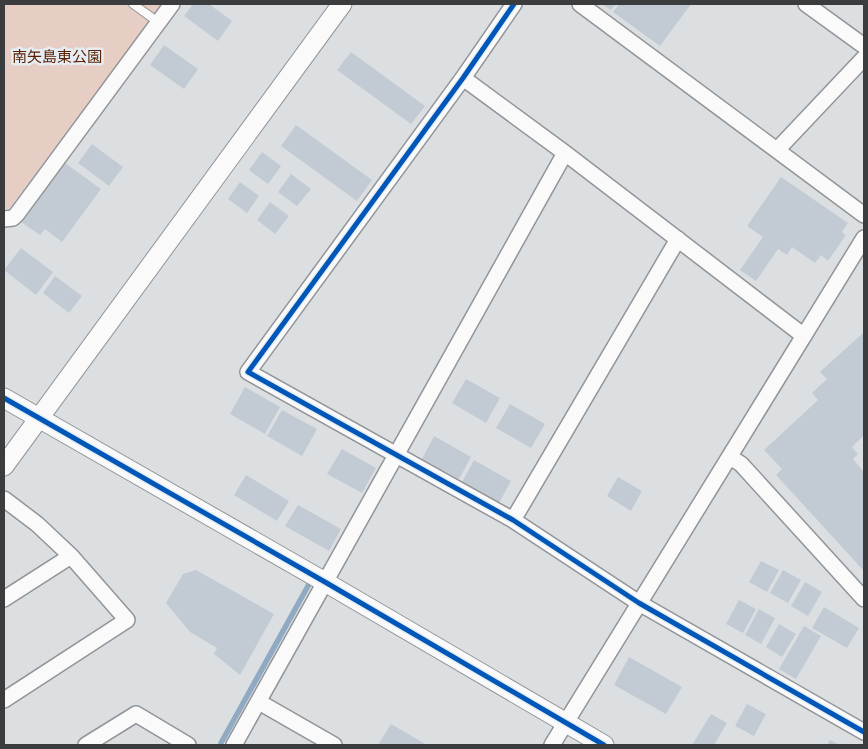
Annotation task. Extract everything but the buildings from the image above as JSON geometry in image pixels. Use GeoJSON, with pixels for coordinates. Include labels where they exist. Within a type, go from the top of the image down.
{"type":"FeatureCollection","features":[{"type":"Feature","properties":{"kind":"street"},"geometry":{"type":"LineString","coordinates":[[4,219],[13,218],[17,214],[172,4]]}},
{"type":"Feature","properties":{"kind":"street"},"geometry":{"type":"LineString","coordinates":[[4,466],[342,4]]}},
{"type":"Feature","properties":{"kind":"street"},"geometry":{"type":"LineString","coordinates":[[514,4],[248,372],[513,520],[639,603],[864,732]]}},
{"type":"Feature","properties":{"kind":"street"},"geometry":{"type":"LineString","coordinates":[[580,4],[864,215]]}},
{"type":"Feature","properties":{"kind":"street"},"geometry":{"type":"LineString","coordinates":[[806,4],[864,46]]}},
{"type":"Feature","properties":{"kind":"street"},"geometry":{"type":"LineString","coordinates":[[778,150],[864,58]]}},
{"type":"Feature","properties":{"kind":"street"},"geometry":{"type":"LineString","coordinates":[[462,78],[565,153],[804,336]]}},
{"type":"Feature","properties":{"kind":"street"},"geometry":{"type":"LineString","coordinates":[[234,745],[565,153]]}},
{"type":"Feature","properties":{"kind":"street"},"geometry":{"type":"LineString","coordinates":[[552,745],[864,238]]}},
{"type":"Feature","properties":{"kind":"street"},"geometry":{"type":"LineString","coordinates":[[513,520],[678,239]]}},
{"type":"Feature","properties":{"kind":"street"},"geometry":{"type":"LineString","coordinates":[[4,398],[604,745]]}},
{"type":"Feature","properties":{"kind":"street"},"geometry":{"type":"LineString","coordinates":[[730,458],[741,464],[864,600]]}},
{"type":"Feature","properties":{"kind":"street"},"geometry":{"type":"LineString","coordinates":[[4,498],[37,524],[72,556],[127,620],[4,700]]}},
{"type":"Feature","properties":{"kind":"street"},"geometry":{"type":"LineString","coordinates":[[4,599],[72,556]]}},
{"type":"Feature","properties":{"kind":"street"},"geometry":{"type":"LineString","coordinates":[[259,702],[334,745]]}},
{"type":"Feature","properties":{"kind":"street"},"geometry":{"type":"LineString","coordinates":[[86,745],[136,714],[188,745]]}},
{"type":"Feature","properties":{"kind":"lane"},"geometry":{"type":"LineString","coordinates":[[133,4],[158,22]]}},
{"type":"Feature","properties":{"kind":"green space","name":"南矢島東公園"},"geometry":{"type":"Polygon","coordinates":[[[4,4],[162,4],[9,209],[4,208],[4,4]]]}},
{"type":"Feature","properties":{"kind":"waterway"},"geometry":{"type":"LineString","coordinates":[[221,743],[313,577]]}},
{"type":"Feature","properties":{"kind":"cycle path"},"geometry":{"type":"LineString","coordinates":[[514,4],[463,78],[248,372],[513,520],[639,603],[864,732]]}},
{"type":"Feature","properties":{"kind":"cycle path"},"geometry":{"type":"LineString","coordinates":[[4,398],[604,745]]}}]}
